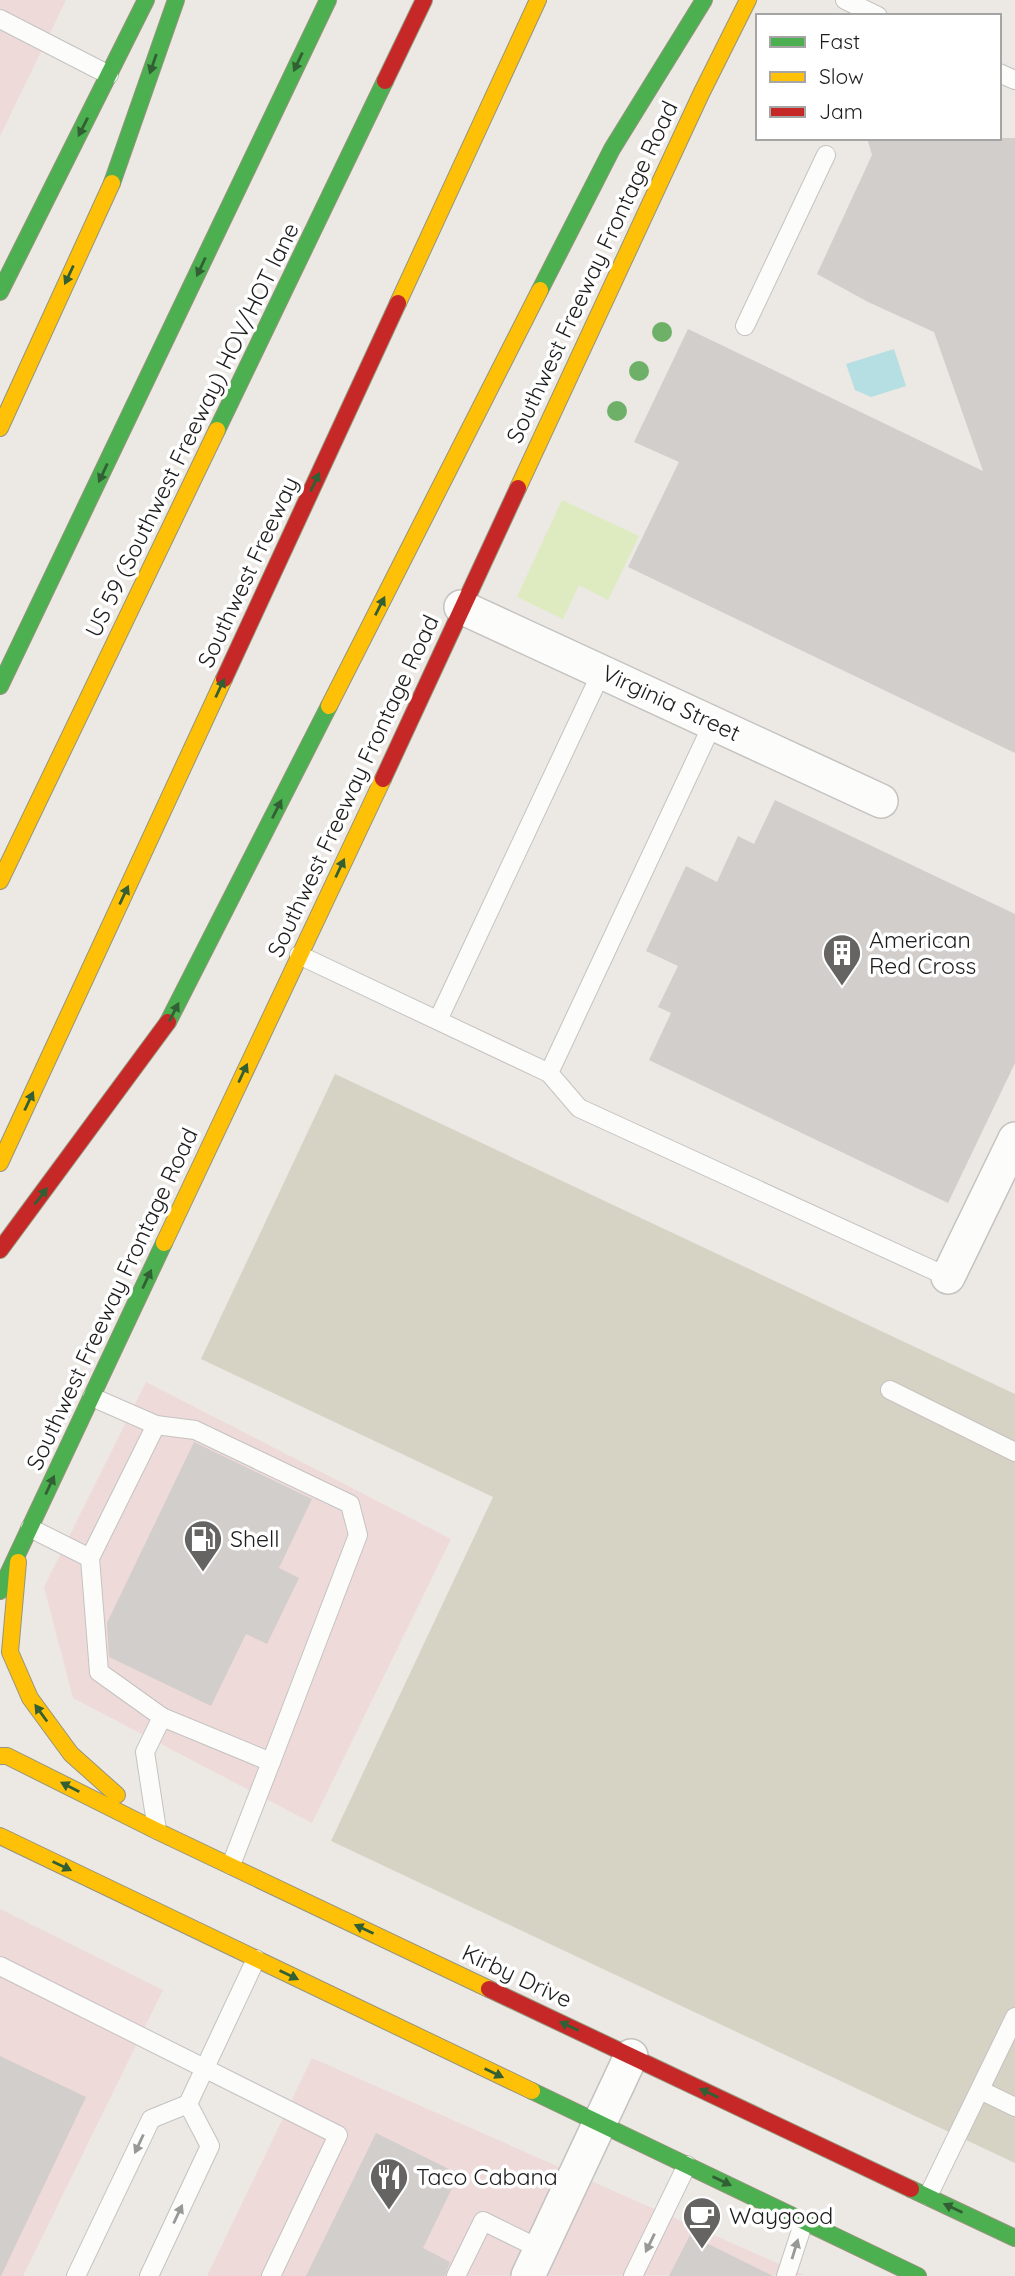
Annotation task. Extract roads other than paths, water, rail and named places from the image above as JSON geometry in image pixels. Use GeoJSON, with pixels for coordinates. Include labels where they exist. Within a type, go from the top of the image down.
{"type":"FeatureCollection","features":[{"type":"Feature","properties":{"kind":"main road"},"geometry":{"type":"LineString","coordinates":[[0,292],[146,0]]}},
{"type":"Feature","properties":{"kind":"main road"},"geometry":{"type":"LineString","coordinates":[[0,428],[108,195],[176,0]]}},
{"type":"Feature","properties":{"kind":"main road"},"geometry":{"type":"LineString","coordinates":[[0,685],[328,0]]}},
{"type":"Feature","properties":{"kind":"main road","name":"US 59 (Southwest Freeway) HOV/HOT lane"},"geometry":{"type":"LineString","coordinates":[[0,881],[424,0]]}},
{"type":"Feature","properties":{"kind":"main road","name":"Southwest Freeway"},"geometry":{"type":"LineString","coordinates":[[0,1163],[538,0]]}},
{"type":"Feature","properties":{"kind":"main road"},"geometry":{"type":"LineString","coordinates":[[0,1250],[166,1027],[611,149],[704,0]]}},
{"type":"Feature","properties":{"kind":"main road","name":"Southwest Freeway Frontage Road"},"geometry":{"type":"LineString","coordinates":[[0,1591],[695,107],[748,0]]}},
{"type":"Feature","properties":{"kind":"main road"},"geometry":{"type":"LineString","coordinates":[[0,1558],[19,1552],[10,1652],[30,1698],[71,1754],[157,1831]]}},
{"type":"Feature","properties":{"kind":"main road","name":"Kirby Drive"},"geometry":{"type":"LineString","coordinates":[[0,1756],[7,1756],[157,1831],[1015,2238]]}},
{"type":"Feature","properties":{"kind":"main road"},"geometry":{"type":"LineString","coordinates":[[0,1836],[918,2276]]}},
{"type":"Feature","properties":{"kind":"street","name":"Virginia Street"},"geometry":{"type":"LineString","coordinates":[[461,607],[881,802]]}},
{"type":"Feature","properties":{"kind":"street"},"geometry":{"type":"LineString","coordinates":[[948,1278],[1015,1139]]}},
{"type":"Feature","properties":{"kind":"street"},"geometry":{"type":"LineString","coordinates":[[534,2263],[631,2056]]}},
{"type":"Feature","properties":{"kind":"lane"},"geometry":{"type":"LineString","coordinates":[[845,0],[874,14]]}},
{"type":"Feature","properties":{"kind":"lane"},"geometry":{"type":"LineString","coordinates":[[0,19],[109,75]]}},
{"type":"Feature","properties":{"kind":"lane"},"geometry":{"type":"LineString","coordinates":[[745,326],[826,155]]}},
{"type":"Feature","properties":{"kind":"lane"},"geometry":{"type":"LineString","coordinates":[[438,1020],[602,671]]}},
{"type":"Feature","properties":{"kind":"lane"},"geometry":{"type":"LineString","coordinates":[[549,1073],[713,723]]}},
{"type":"Feature","properties":{"kind":"lane"},"geometry":{"type":"LineString","coordinates":[[299,955],[549,1073],[579,1108],[948,1278]]}},
{"type":"Feature","properties":{"kind":"lane"},"geometry":{"type":"LineString","coordinates":[[890,1390],[1015,1452]]}},
{"type":"Feature","properties":{"kind":"lane"},"geometry":{"type":"LineString","coordinates":[[92,1397],[156,1425],[195,1430],[351,1504],[358,1535],[231,1866]]}},
{"type":"Feature","properties":{"kind":"lane"},"geometry":{"type":"LineString","coordinates":[[156,1425],[90,1558],[99,1672],[162,1717],[271,1762]]}},
{"type":"Feature","properties":{"kind":"lane"},"geometry":{"type":"LineString","coordinates":[[30,1528],[90,1558]]}},
{"type":"Feature","properties":{"kind":"lane"},"geometry":{"type":"LineString","coordinates":[[157,1831],[145,1752],[162,1717]]}},
{"type":"Feature","properties":{"kind":"lane"},"geometry":{"type":"LineString","coordinates":[[76,2276],[151,2119],[188,2104],[256,1959]]}},
{"type":"Feature","properties":{"kind":"lane"},"geometry":{"type":"LineString","coordinates":[[0,1966],[338,2135],[271,2276]]}},
{"type":"Feature","properties":{"kind":"lane"},"geometry":{"type":"LineString","coordinates":[[928,2196],[1015,2017]]}},
{"type":"Feature","properties":{"kind":"lane"},"geometry":{"type":"LineString","coordinates":[[980,2090],[1015,2107]]}},
{"type":"Feature","properties":{"kind":"lane"},"geometry":{"type":"LineString","coordinates":[[149,2276],[210,2146],[188,2104]]}},
{"type":"Feature","properties":{"kind":"lane"},"geometry":{"type":"LineString","coordinates":[[633,2276],[687,2165]]}},
{"type":"Feature","properties":{"kind":"lane"},"geometry":{"type":"LineString","coordinates":[[456,2276],[483,2221],[534,2263]]}},
{"type":"Feature","properties":{"kind":"lane"},"geometry":{"type":"LineString","coordinates":[[786,2276],[804,2221]]}},
{"type":"Feature","properties":{"kind":"water"},"geometry":{"type":"Polygon","coordinates":[[[894,349],[906,386],[871,397],[855,390],[846,364],[894,349]]]}},
{"type":"Feature","properties":{"kind":"place","name":"American Red Cross"},"geometry":{"type":"Point","coordinates":[842,987]}},
{"type":"Feature","properties":{"kind":"place","name":"Shell"},"geometry":{"type":"Point","coordinates":[203,1573]}},
{"type":"Feature","properties":{"kind":"place","name":"Taco Cabana"},"geometry":{"type":"Point","coordinates":[389,2211]}},
{"type":"Feature","properties":{"kind":"place","name":"Waygood"},"geometry":{"type":"Point","coordinates":[702,2250]}}]}
